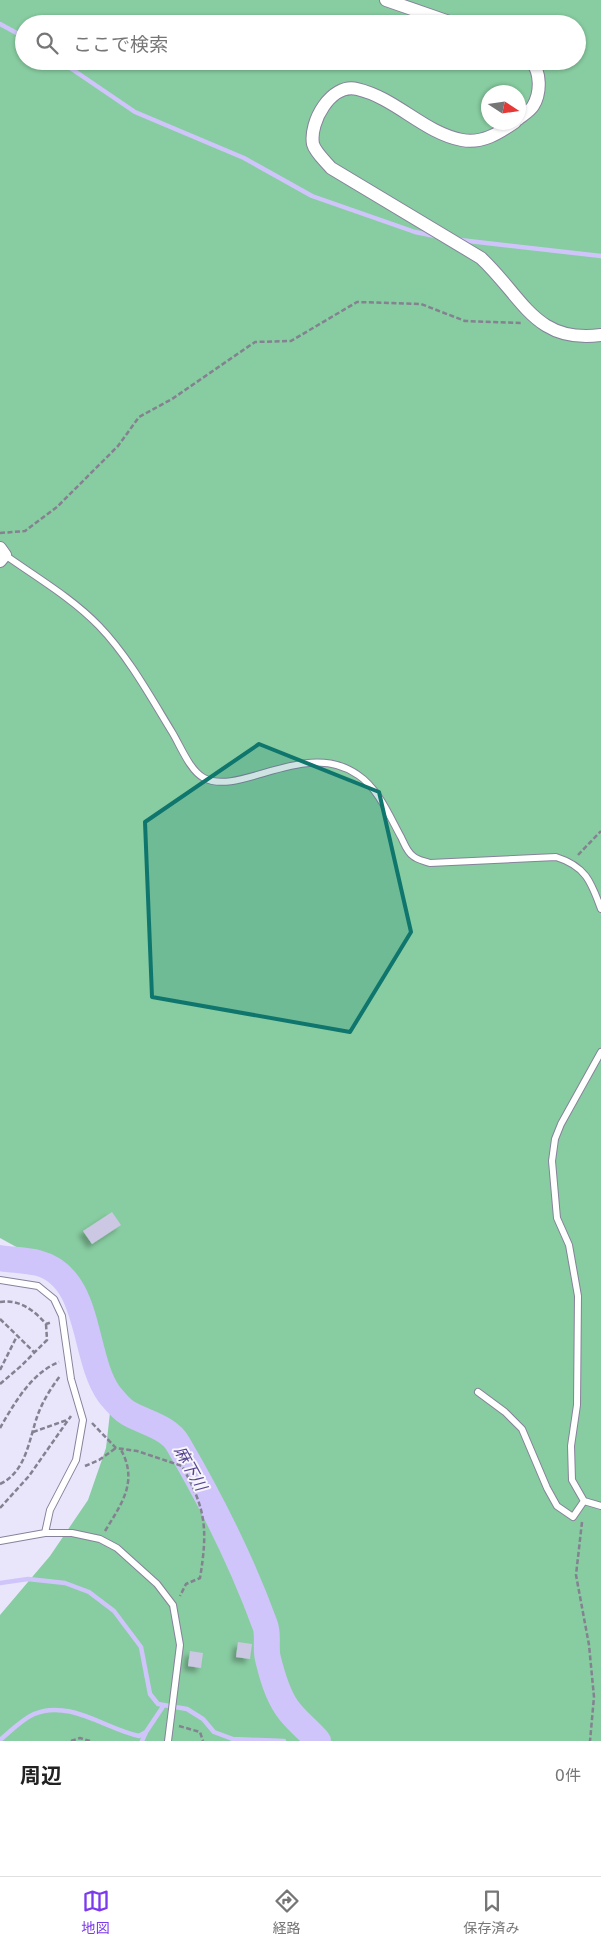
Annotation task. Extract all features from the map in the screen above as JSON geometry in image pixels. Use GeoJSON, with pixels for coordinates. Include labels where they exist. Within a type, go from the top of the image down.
{"type":"FeatureCollection","features":[{"type":"Feature","properties":{"kind":"street"},"geometry":{"type":"LineString","coordinates":[[386,0],[429,15]]}},
{"type":"Feature","properties":{"kind":"street"},"geometry":{"type":"LineString","coordinates":[[526,112],[533,106],[540,84],[537,70]]}},
{"type":"Feature","properties":{"kind":"street"},"geometry":{"type":"LineString","coordinates":[[502,130],[490,138],[465,141],[447,136],[382,96],[354,88],[341,92],[323,104],[313,126],[313,146],[331,168],[481,258],[500,276],[540,324],[559,334],[574,337],[601,335]]}},
{"type":"Feature","properties":{"kind":"lane"},"geometry":{"type":"LineString","coordinates":[[2,555],[58,592],[99,625],[122,655],[186,757],[203,778],[218,782],[252,776],[296,763],[314,762],[344,767],[359,775],[373,789],[413,857],[430,863],[556,857],[572,862],[586,873],[601,909]]}},
{"type":"Feature","properties":{"kind":"lane"},"geometry":{"type":"LineString","coordinates":[[601,1052],[561,1124],[555,1139],[552,1160],[557,1218],[569,1245],[578,1296],[577,1405],[571,1446],[572,1480],[584,1501],[601,1506]]}},
{"type":"Feature","properties":{"kind":"lane"},"geometry":{"type":"LineString","coordinates":[[0,1280],[38,1286],[54,1299],[62,1316],[67,1360],[83,1420],[72,1469],[50,1510],[44,1533]]}},
{"type":"Feature","properties":{"kind":"lane"},"geometry":{"type":"LineString","coordinates":[[478,1392],[505,1412],[522,1429],[547,1488],[557,1506],[573,1517],[584,1501]]}},
{"type":"Feature","properties":{"kind":"lane"},"geometry":{"type":"LineString","coordinates":[[0,1541],[44,1533],[72,1534],[100,1539],[117,1548],[157,1584],[173,1605],[180,1644],[168,1741]]}},
{"type":"Feature","properties":{"kind":"path"},"geometry":{"type":"LineString","coordinates":[[0,533],[25,531],[57,507],[84,484],[118,446],[139,417],[172,399],[255,342],[290,341],[357,302],[420,304],[465,321],[540,324]]}},
{"type":"Feature","properties":{"kind":"path"},"geometry":{"type":"LineString","coordinates":[[572,862],[601,831]]}},
{"type":"Feature","properties":{"kind":"path"},"geometry":{"type":"LineString","coordinates":[[0,1302],[22,1304],[33,1310],[46,1324],[47,1340],[0,1384]]}},
{"type":"Feature","properties":{"kind":"path"},"geometry":{"type":"LineString","coordinates":[[46,1324],[62,1316]]}},
{"type":"Feature","properties":{"kind":"path"},"geometry":{"type":"LineString","coordinates":[[0,1319],[35,1353]]}},
{"type":"Feature","properties":{"kind":"path"},"geometry":{"type":"LineString","coordinates":[[0,1370],[17,1336]]}},
{"type":"Feature","properties":{"kind":"path"},"geometry":{"type":"LineString","coordinates":[[0,1428],[11,1408],[34,1380],[56,1363],[67,1360]]}},
{"type":"Feature","properties":{"kind":"path"},"geometry":{"type":"LineString","coordinates":[[0,1484],[16,1471],[47,1397],[69,1368]]}},
{"type":"Feature","properties":{"kind":"path"},"geometry":{"type":"LineString","coordinates":[[0,1508],[29,1476],[68,1419],[80,1408],[116,1448]]}},
{"type":"Feature","properties":{"kind":"path"},"geometry":{"type":"LineString","coordinates":[[33,1432],[68,1419]]}},
{"type":"Feature","properties":{"kind":"path"},"geometry":{"type":"LineString","coordinates":[[72,1469],[99,1460],[116,1448],[137,1451],[182,1466],[202,1509],[205,1548],[200,1578],[186,1584],[173,1605]]}},
{"type":"Feature","properties":{"kind":"path"},"geometry":{"type":"LineString","coordinates":[[100,1539],[122,1505],[127,1488],[129,1474],[120,1448]]}},
{"type":"Feature","properties":{"kind":"path"},"geometry":{"type":"LineString","coordinates":[[584,1501],[576,1575],[589,1645],[594,1697],[590,1741]]}},
{"type":"Feature","properties":{"kind":"path"},"geometry":{"type":"LineString","coordinates":[[169,1724],[200,1732],[203,1741]]}},
{"type":"Feature","properties":{"kind":"path"},"geometry":{"type":"LineString","coordinates":[[71,1741],[80,1738],[90,1741]]}},
{"type":"Feature","properties":{"kind":"highlighted area"},"geometry":{"type":"Polygon","coordinates":[[[259,744],[379,792],[411,932],[350,1032],[152,997],[145,822],[259,744]]]}},
{"type":"Feature","properties":{"kind":"green space"},"geometry":{"type":"Polygon","coordinates":[[[0,0],[601,0],[601,1741],[0,1741],[0,1615],[50,1556],[88,1500],[106,1448],[113,1386],[94,1319],[62,1272],[0,1238],[0,0]]]}},
{"type":"Feature","properties":{"kind":"building"},"geometry":{"type":"Polygon","coordinates":[[[112,1212],[121,1225],[92,1244],[83,1231],[112,1212]]]}},
{"type":"Feature","properties":{"kind":"building"},"geometry":{"type":"Polygon","coordinates":[[[238,1642],[252,1644],[250,1659],[236,1657],[238,1642]]]}},
{"type":"Feature","properties":{"kind":"building"},"geometry":{"type":"Polygon","coordinates":[[[190,1651],[203,1653],[201,1668],[188,1666],[190,1651]]]}},
{"type":"Feature","properties":{"kind":"waterway"},"geometry":{"type":"LineString","coordinates":[[0,24],[15,32]]}},
{"type":"Feature","properties":{"kind":"waterway"},"geometry":{"type":"LineString","coordinates":[[73,70],[135,112],[244,158],[312,196],[415,232],[435,236]]}},
{"type":"Feature","properties":{"kind":"waterway"},"geometry":{"type":"LineString","coordinates":[[460,240],[601,256]]}},
{"type":"Feature","properties":{"kind":"waterway","name":"麻下川"},"geometry":{"type":"LineString","coordinates":[[0,1258],[38,1263],[55,1271],[68,1284],[84,1320],[100,1378],[109,1394],[125,1411],[162,1429],[174,1438],[178,1444],[226,1533],[256,1602],[266,1629],[268,1659],[280,1697],[290,1712],[318,1741]]}},
{"type":"Feature","properties":{"kind":"waterway"},"geometry":{"type":"LineString","coordinates":[[0,1583],[28,1579],[65,1583],[89,1592],[114,1611],[141,1647],[150,1694],[158,1704],[187,1709],[203,1719],[214,1732],[233,1739],[284,1741]]}},
{"type":"Feature","properties":{"kind":"waterway"},"geometry":{"type":"LineString","coordinates":[[0,1740],[29,1716],[47,1710],[61,1710],[74,1713],[139,1736],[146,1732],[164,1705]]}},
{"type":"Feature","properties":{"kind":"waterway"},"geometry":{"type":"LineString","coordinates":[[142,1741],[146,1732]]}}]}
